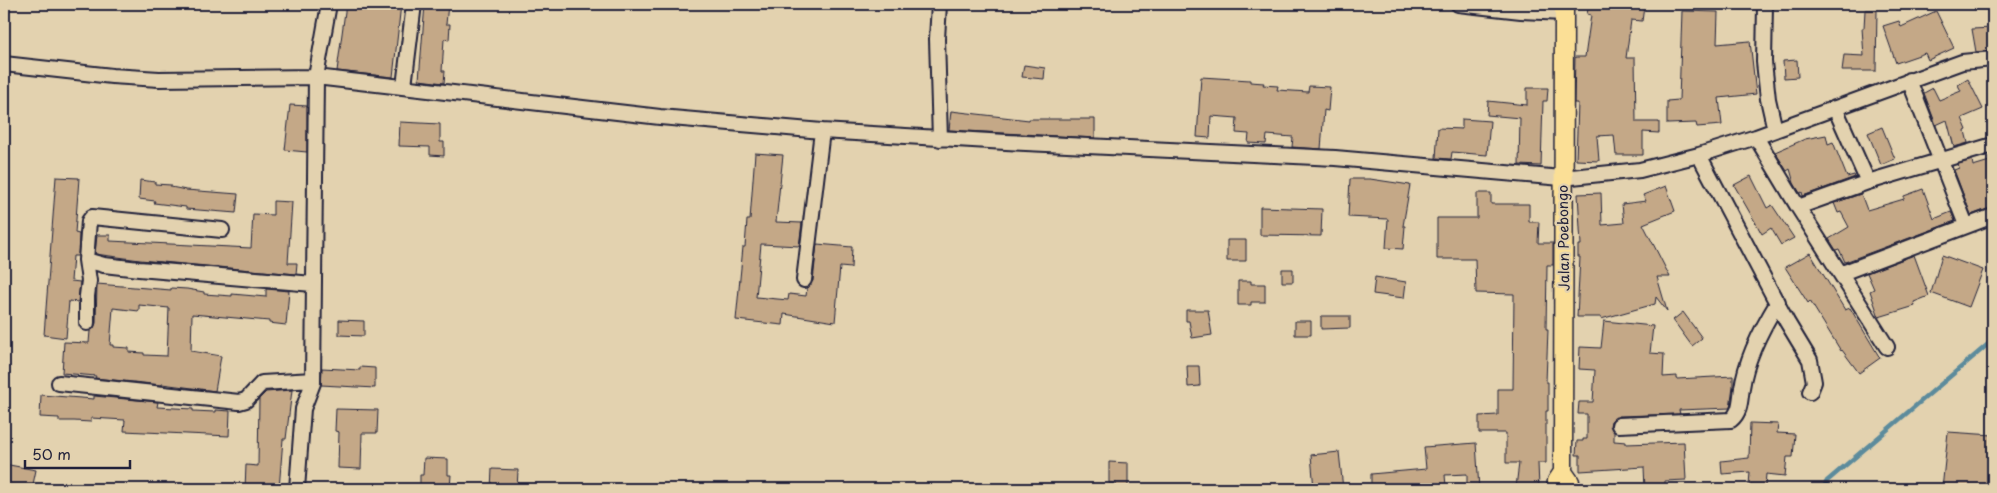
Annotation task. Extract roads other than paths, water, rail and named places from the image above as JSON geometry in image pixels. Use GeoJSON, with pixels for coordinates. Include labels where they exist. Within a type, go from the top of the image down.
{"type":"FeatureCollection","features":[{"type":"Feature","properties":{"kind":"main road","name":"Jalan Poebongo"},"geometry":{"type":"LineString","coordinates":[[1556,489],[1557,481],[1563,472],[1562,178],[1564,8]]}},
{"type":"Feature","properties":{"kind":"main road","name":"Jalan Poebongo"},"geometry":{"type":"LineString","coordinates":[[1563,472],[1570,482],[1570,489]]}},
{"type":"Feature","properties":{"kind":"street"},"geometry":{"type":"LineString","coordinates":[[297,489],[302,409],[312,387],[313,380],[316,77],[329,4]]}},
{"type":"Feature","properties":{"kind":"street"},"geometry":{"type":"LineString","coordinates":[[404,86],[414,4]]}},
{"type":"Feature","properties":{"kind":"street"},"geometry":{"type":"LineString","coordinates":[[939,4],[937,39],[940,139]]}},
{"type":"Feature","properties":{"kind":"street"},"geometry":{"type":"LineString","coordinates":[[1458,4],[1521,11],[1564,8]]}},
{"type":"Feature","properties":{"kind":"street"},"geometry":{"type":"LineString","coordinates":[[1765,4],[1764,62],[1768,99],[1775,130]]}},
{"type":"Feature","properties":{"kind":"street"},"geometry":{"type":"LineString","coordinates":[[4,64],[112,76],[159,79],[316,77],[660,116],[822,131],[940,139],[1335,158],[1562,178],[1640,170],[1699,155],[1756,137],[1962,62],[1993,59]]}},
{"type":"Feature","properties":{"kind":"street"},"geometry":{"type":"LineString","coordinates":[[1909,80],[1966,225]]}},
{"type":"Feature","properties":{"kind":"street"},"geometry":{"type":"LineString","coordinates":[[1835,108],[1868,182]]}},
{"type":"Feature","properties":{"kind":"street"},"geometry":{"type":"LineString","coordinates":[[804,280],[822,131]]}},
{"type":"Feature","properties":{"kind":"street"},"geometry":{"type":"LineString","coordinates":[[1756,137],[1798,207],[1888,347]]}},
{"type":"Feature","properties":{"kind":"street"},"geometry":{"type":"LineString","coordinates":[[1798,207],[1868,182],[1993,145]]}},
{"type":"Feature","properties":{"kind":"street"},"geometry":{"type":"LineString","coordinates":[[1699,155],[1810,360],[1814,382],[1810,392]]}},
{"type":"Feature","properties":{"kind":"street"},"geometry":{"type":"LineString","coordinates":[[1842,273],[1993,216]]}},
{"type":"Feature","properties":{"kind":"street"},"geometry":{"type":"LineString","coordinates":[[87,323],[87,296],[90,281],[86,260],[88,221],[92,218],[222,230]]}},
{"type":"Feature","properties":{"kind":"street"},"geometry":{"type":"LineString","coordinates":[[86,260],[104,265],[138,269],[313,284]]}},
{"type":"Feature","properties":{"kind":"street"},"geometry":{"type":"LineString","coordinates":[[1620,425],[1731,420],[1737,415],[1739,409],[1742,386],[1750,360],[1766,321],[1778,302]]}},
{"type":"Feature","properties":{"kind":"street"},"geometry":{"type":"LineString","coordinates":[[59,382],[238,402],[246,400],[262,384],[313,380]]}},
{"type":"Feature","properties":{"kind":"waterway"},"geometry":{"type":"LineString","coordinates":[[1823,489],[1827,481],[1993,340]]}}]}
